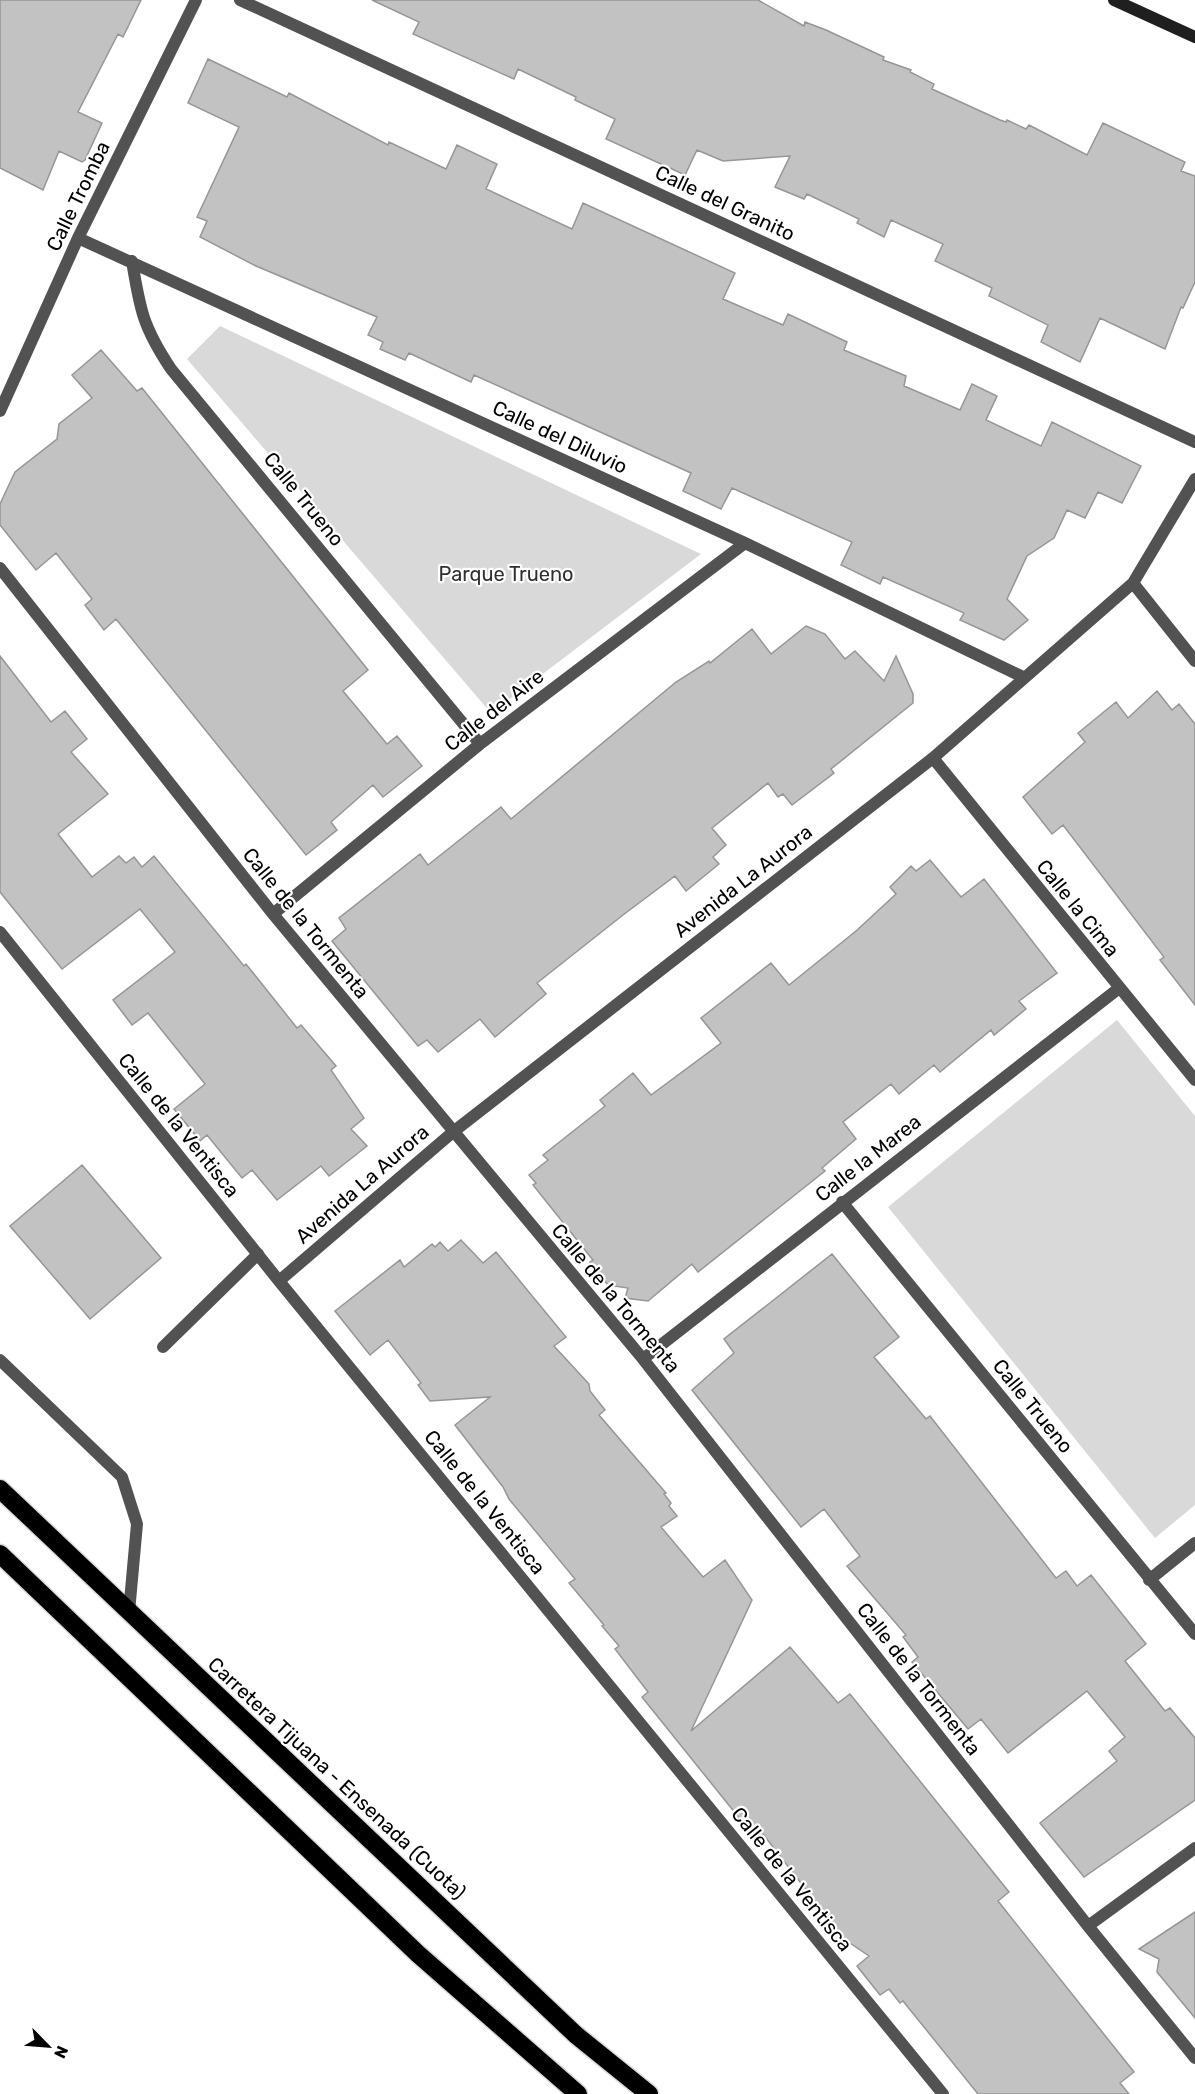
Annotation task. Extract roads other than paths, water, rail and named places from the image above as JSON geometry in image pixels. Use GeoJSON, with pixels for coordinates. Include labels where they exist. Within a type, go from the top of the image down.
{"type":"FeatureCollection","features":[{"type":"Feature","properties":{"kind":"highway","name":"Carretera Tijuana - Ensenada (Cuota)"},"geometry":{"type":"LineString","coordinates":[[0,1489],[576,2035],[649,2094]]}},
{"type":"Feature","properties":{"kind":"highway"},"geometry":{"type":"LineString","coordinates":[[0,1554],[418,1954],[578,2094]]}},
{"type":"Feature","properties":{"kind":"main road"},"geometry":{"type":"LineString","coordinates":[[1114,0],[1195,37]]}},
{"type":"Feature","properties":{"kind":"street","name":"Calle Tromba"},"geometry":{"type":"LineString","coordinates":[[0,411],[78,238],[196,0]]}},
{"type":"Feature","properties":{"kind":"street","name":"Calle del Granito"},"geometry":{"type":"LineString","coordinates":[[240,0],[1195,442]]}},
{"type":"Feature","properties":{"kind":"street","name":"Calle del Diluvio"},"geometry":{"type":"LineString","coordinates":[[78,238],[745,543],[1023,677]]}},
{"type":"Feature","properties":{"kind":"street","name":"Calle Trueno"},"geometry":{"type":"LineString","coordinates":[[132,261],[139,309],[151,339],[171,369],[480,744]]}},
{"type":"Feature","properties":{"kind":"street","name":"Avenida La Aurora"},"geometry":{"type":"LineString","coordinates":[[279,1281],[453,1132],[933,758],[1133,583],[1195,479]]}},
{"type":"Feature","properties":{"kind":"street","name":"Calle del Aire"},"geometry":{"type":"LineString","coordinates":[[273,915],[480,744],[745,543]]}},
{"type":"Feature","properties":{"kind":"street","name":"Calle de la Tormenta"},"geometry":{"type":"LineString","coordinates":[[0,568],[273,915],[643,1359],[1088,1926],[1195,2058]]}},
{"type":"Feature","properties":{"kind":"street"},"geometry":{"type":"LineString","coordinates":[[1133,583],[1195,661]]}},
{"type":"Feature","properties":{"kind":"street","name":"Calle la Cima"},"geometry":{"type":"LineString","coordinates":[[933,758],[1118,989],[1195,1080]]}},
{"type":"Feature","properties":{"kind":"street","name":"Calle de la Ventisca"},"geometry":{"type":"LineString","coordinates":[[0,932],[279,1281],[943,2094]]}},
{"type":"Feature","properties":{"kind":"street","name":"Calle la Marea"},"geometry":{"type":"LineString","coordinates":[[643,1359],[1118,989]]}},
{"type":"Feature","properties":{"kind":"street","name":"Calle Trueno"},"geometry":{"type":"LineString","coordinates":[[842,1202],[1195,1634]]}},
{"type":"Feature","properties":{"kind":"street"},"geometry":{"type":"LineString","coordinates":[[163,1347],[258,1254]]}},
{"type":"Feature","properties":{"kind":"street"},"geometry":{"type":"LineString","coordinates":[[0,1360],[122,1477],[137,1524],[129,1612]]}},
{"type":"Feature","properties":{"kind":"street"},"geometry":{"type":"LineString","coordinates":[[1149,1580],[1195,1543]]}},
{"type":"Feature","properties":{"kind":"street"},"geometry":{"type":"LineString","coordinates":[[1088,1926],[1195,1848]]}},
{"type":"Feature","properties":{"kind":"park label","name":"Parque Trueno"},"geometry":{"type":"Point","coordinates":[506,574]}}]}
